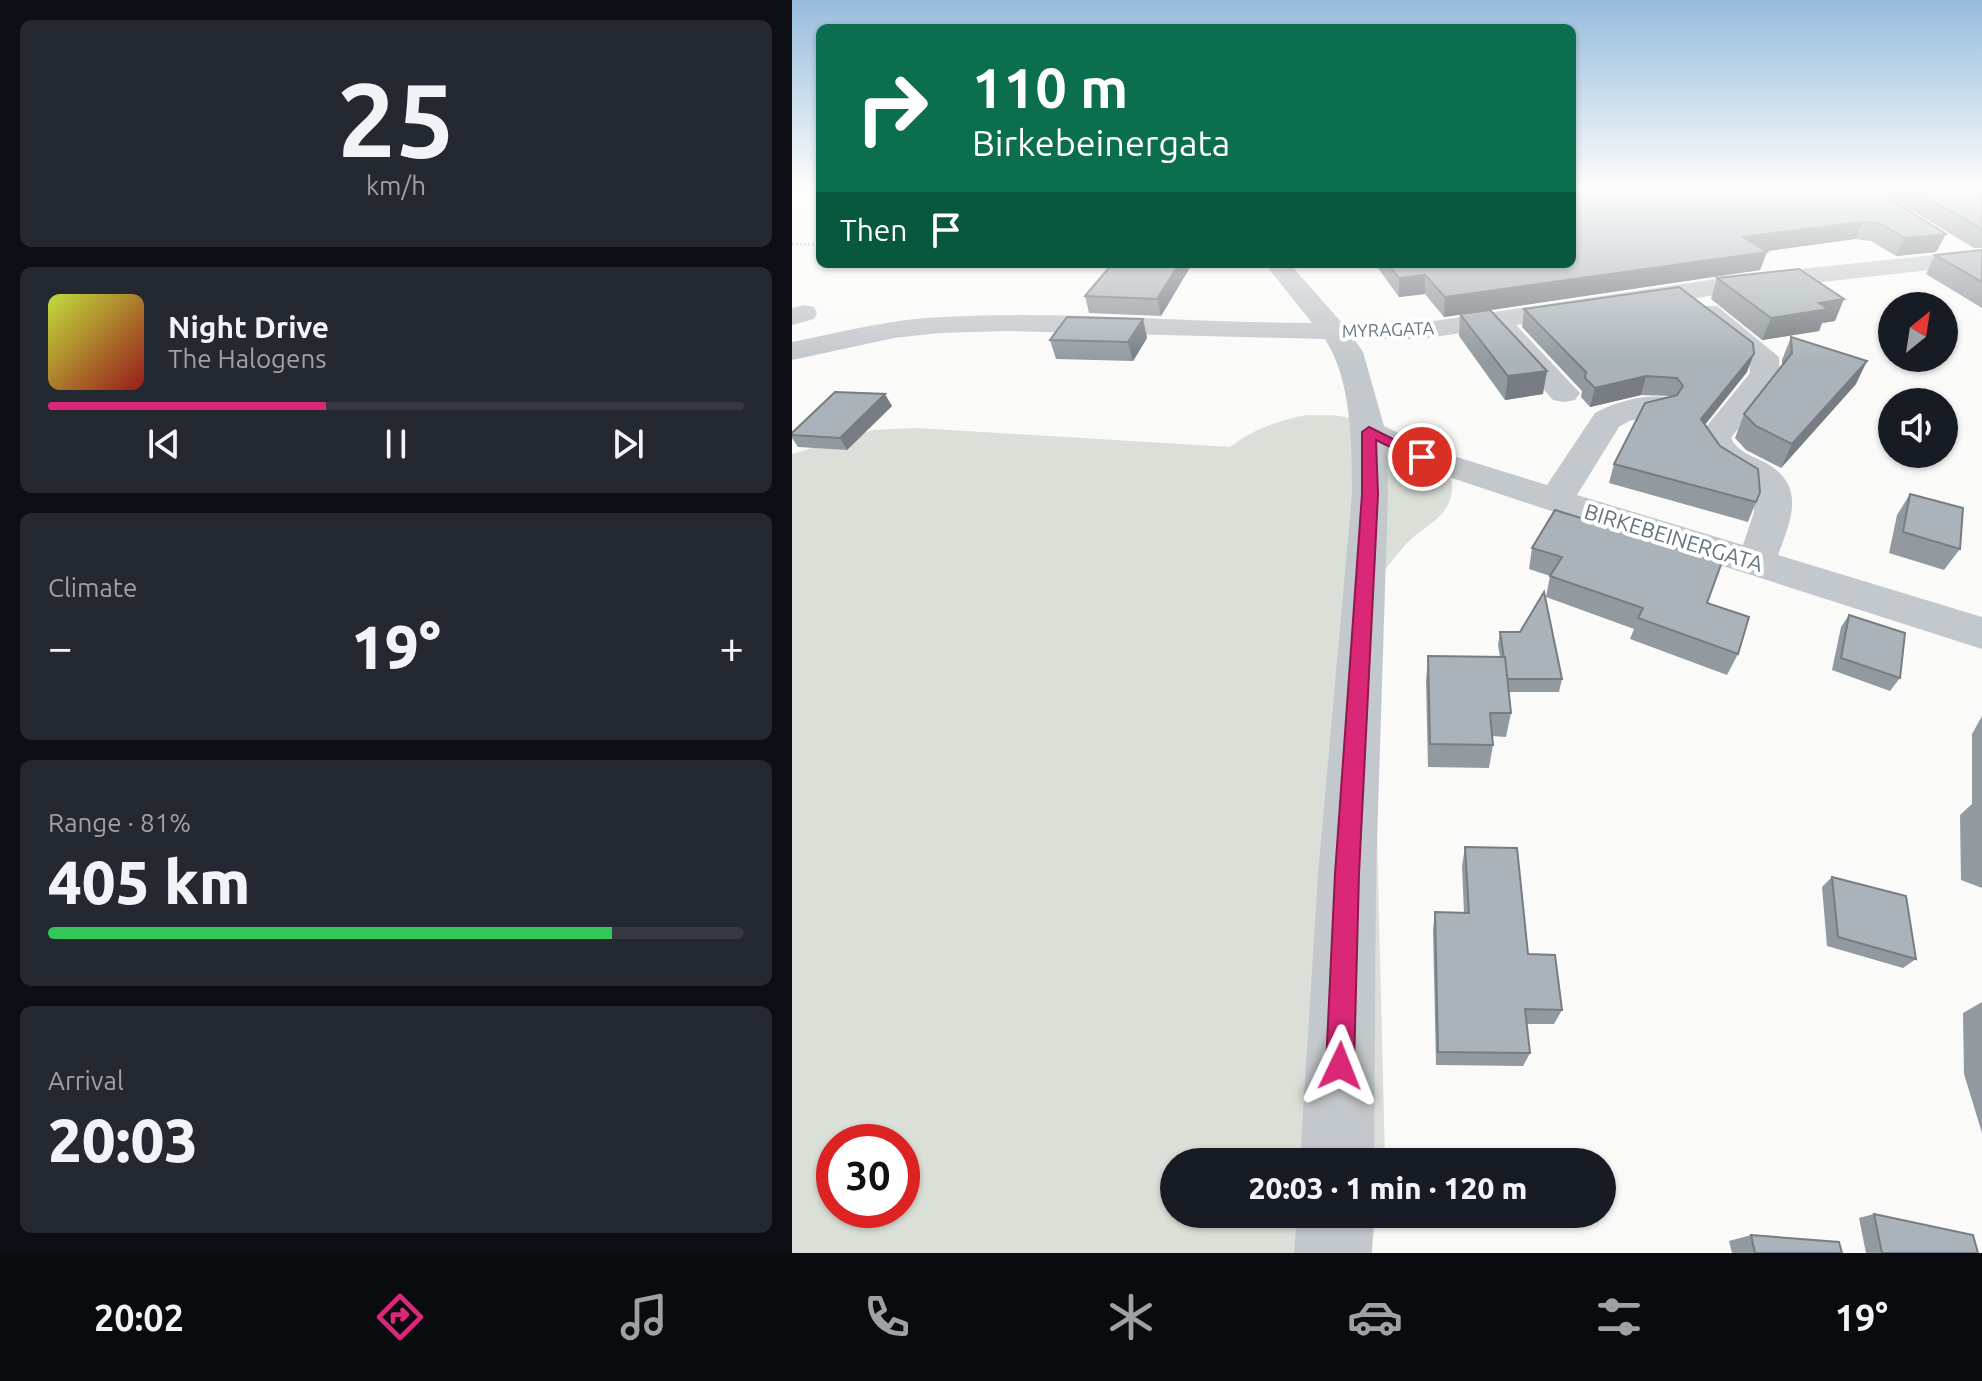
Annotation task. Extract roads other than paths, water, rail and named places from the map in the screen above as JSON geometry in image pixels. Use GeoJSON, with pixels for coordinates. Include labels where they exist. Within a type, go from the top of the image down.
{"type":"FeatureCollection","features":[{"type":"Feature","properties":{"kind":"street"},"geometry":{"type":"LineString","coordinates":[[1952,245],[1975,257]]}},
{"type":"Feature","properties":{"kind":"street","name":"MYRAGATA"},"geometry":{"type":"LineString","coordinates":[[792,351],[894,330],[939,325],[1421,331],[1680,292],[1975,257]]}},
{"type":"Feature","properties":{"kind":"street"},"geometry":{"type":"LineString","coordinates":[[1280,268],[1348,352],[1369,432],[1370,494],[1347,874],[1337,1148]]}},
{"type":"Feature","properties":{"kind":"street"},"geometry":{"type":"LineString","coordinates":[[1680,292],[1764,357],[1765,374],[1714,438],[1716,448],[1724,456],[1768,480],[1774,495],[1756,562]]}},
{"type":"Feature","properties":{"kind":"street"},"geometry":{"type":"LineString","coordinates":[[1497,321],[1564,393]]}},
{"type":"Feature","properties":{"kind":"street"},"geometry":{"type":"LineString","coordinates":[[1555,500],[1607,420],[1619,413],[1658,405]]}},
{"type":"Feature","properties":{"kind":"street","name":"BIRKEBEINERGATA"},"geometry":{"type":"LineString","coordinates":[[1369,432],[1422,457],[1982,633]]}},
{"type":"Feature","properties":{"kind":"street"},"geometry":{"type":"LineString","coordinates":[[1333,1253],[1334,1228]]}}]}
